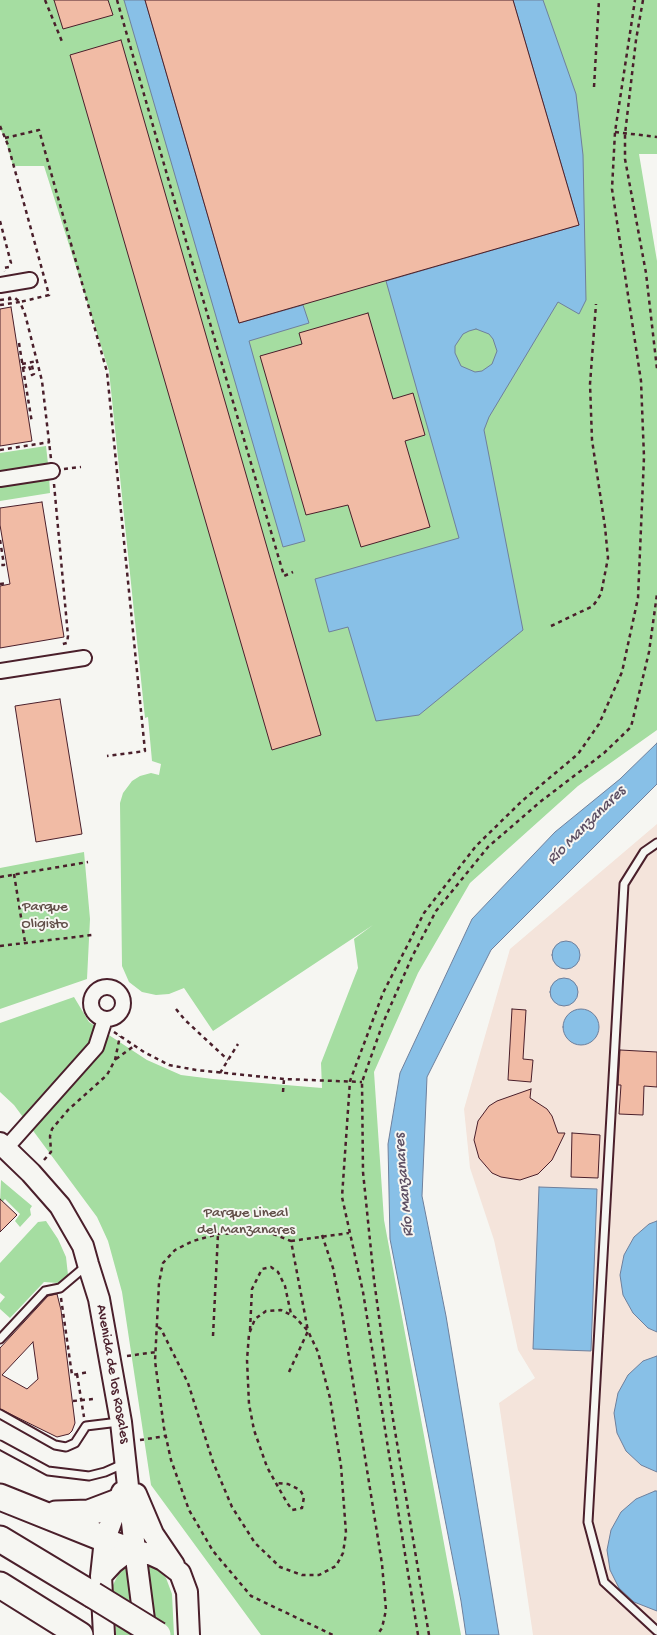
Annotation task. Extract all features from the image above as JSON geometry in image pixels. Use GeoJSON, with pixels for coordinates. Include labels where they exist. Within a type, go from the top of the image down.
{"type":"FeatureCollection","features":[{"type":"Feature","properties":{"kind":"highway"},"geometry":{"type":"LineString","coordinates":[[0,1497],[105,1539]]}},
{"type":"Feature","properties":{"kind":"highway"},"geometry":{"type":"LineString","coordinates":[[33,1510],[63,1515],[89,1514],[118,1502]]}},
{"type":"Feature","properties":{"kind":"highway"},"geometry":{"type":"LineString","coordinates":[[0,1539],[97,1586],[158,1635]]}},
{"type":"Feature","properties":{"kind":"highway"},"geometry":{"type":"LineString","coordinates":[[0,1585],[80,1635]]}},
{"type":"Feature","properties":{"kind":"main road","name":"Avenida de los Rosales"},"geometry":{"type":"LineString","coordinates":[[3,1146],[31,1173],[60,1206],[83,1246],[99,1299],[121,1422],[146,1635]]}},
{"type":"Feature","properties":{"kind":"main road"},"geometry":{"type":"LineString","coordinates":[[104,1635],[97,1586],[105,1539],[127,1469]]}},
{"type":"Feature","properties":{"kind":"main road"},"geometry":{"type":"LineString","coordinates":[[127,1469],[153,1534],[180,1574],[187,1592],[189,1635]]}},
{"type":"Feature","properties":{"kind":"main road"},"geometry":{"type":"LineString","coordinates":[[105,1539],[152,1554],[163,1560],[180,1574]]}},
{"type":"Feature","properties":{"kind":"main road"},"geometry":{"type":"LineString","coordinates":[[97,1586],[112,1563],[127,1552],[135,1550]]}},
{"type":"Feature","properties":{"kind":"street"},"geometry":{"type":"LineString","coordinates":[[0,284],[30,280]]}},
{"type":"Feature","properties":{"kind":"street"},"geometry":{"type":"LineString","coordinates":[[0,479],[52,471]]}},
{"type":"Feature","properties":{"kind":"street"},"geometry":{"type":"LineString","coordinates":[[0,671],[84,658]]}},
{"type":"Feature","properties":{"kind":"street"},"geometry":{"type":"LineString","coordinates":[[3,1146],[96,1048],[108,1025]]}},
{"type":"Feature","properties":{"kind":"lane"},"geometry":{"type":"LineString","coordinates":[[657,843],[644,852],[624,884],[588,1522],[604,1582],[657,1632]]}},
{"type":"Feature","properties":{"kind":"lane"},"geometry":{"type":"LineString","coordinates":[[0,1339],[45,1290],[60,1288],[88,1264]]}},
{"type":"Feature","properties":{"kind":"lane"},"geometry":{"type":"LineString","coordinates":[[0,1414],[55,1445],[66,1447],[75,1444],[86,1426],[121,1422]]}},
{"type":"Feature","properties":{"kind":"lane"},"geometry":{"type":"LineString","coordinates":[[0,1445],[48,1471],[89,1476],[127,1469]]}},
{"type":"Feature","properties":{"kind":"path"},"geometry":{"type":"LineString","coordinates":[[45,0],[63,44]]}},
{"type":"Feature","properties":{"kind":"path"},"geometry":{"type":"LineString","coordinates":[[117,0],[284,576],[294,572]]}},
{"type":"Feature","properties":{"kind":"path"},"geometry":{"type":"LineString","coordinates":[[594,87],[599,0]]}},
{"type":"Feature","properties":{"kind":"path"},"geometry":{"type":"LineString","coordinates":[[418,1635],[363,1292],[342,1197],[350,1081],[383,993],[424,913],[476,846],[522,801],[578,754],[599,724],[622,672],[638,598],[644,457],[641,381],[612,188],[615,132],[635,0]]}},
{"type":"Feature","properties":{"kind":"path"},"geometry":{"type":"LineString","coordinates":[[643,0],[636,40],[625,134],[625,159],[646,272],[657,369]]}},
{"type":"Feature","properties":{"kind":"path"},"geometry":{"type":"LineString","coordinates":[[0,126],[49,295]]}},
{"type":"Feature","properties":{"kind":"path"},"geometry":{"type":"LineString","coordinates":[[5,138],[39,130],[107,372],[145,751],[107,756]]}},
{"type":"Feature","properties":{"kind":"path"},"geometry":{"type":"LineString","coordinates":[[615,132],[657,137]]}},
{"type":"Feature","properties":{"kind":"path"},"geometry":{"type":"LineString","coordinates":[[0,221],[11,263]]}},
{"type":"Feature","properties":{"kind":"path"},"geometry":{"type":"LineString","coordinates":[[0,269],[4,268]]}},
{"type":"Feature","properties":{"kind":"path"},"geometry":{"type":"LineString","coordinates":[[0,300],[10,299]]}},
{"type":"Feature","properties":{"kind":"path"},"geometry":{"type":"LineString","coordinates":[[0,305],[20,302],[42,381],[50,442],[68,636],[67,643],[59,645]]}},
{"type":"Feature","properties":{"kind":"path"},"geometry":{"type":"LineString","coordinates":[[551,626],[593,606],[601,594],[608,558],[592,440],[590,384],[596,304]]}},
{"type":"Feature","properties":{"kind":"path"},"geometry":{"type":"LineString","coordinates":[[19,343],[32,423]]}},
{"type":"Feature","properties":{"kind":"path"},"geometry":{"type":"LineString","coordinates":[[23,366],[37,361]]}},
{"type":"Feature","properties":{"kind":"path"},"geometry":{"type":"LineString","coordinates":[[23,366],[29,366],[32,375],[34,374],[31,362]]}},
{"type":"Feature","properties":{"kind":"path"},"geometry":{"type":"LineString","coordinates":[[0,450],[50,442]]}},
{"type":"Feature","properties":{"kind":"path"},"geometry":{"type":"LineString","coordinates":[[52,471],[81,467]]}},
{"type":"Feature","properties":{"kind":"path"},"geometry":{"type":"LineString","coordinates":[[0,540],[4,565],[0,566]]}},
{"type":"Feature","properties":{"kind":"path"},"geometry":{"type":"LineString","coordinates":[[0,584],[8,583]]}},
{"type":"Feature","properties":{"kind":"path"},"geometry":{"type":"LineString","coordinates":[[429,1635],[393,1419],[374,1280],[363,1172],[362,1082],[383,1022],[412,957],[436,911],[488,847],[540,802],[604,753],[631,727],[649,652],[657,594]]}},
{"type":"Feature","properties":{"kind":"path"},"geometry":{"type":"LineString","coordinates":[[0,877],[88,862]]}},
{"type":"Feature","properties":{"kind":"path"},"geometry":{"type":"LineString","coordinates":[[14,874],[25,942]]}},
{"type":"Feature","properties":{"kind":"path"},"geometry":{"type":"LineString","coordinates":[[0,946],[92,935]]}},
{"type":"Feature","properties":{"kind":"path"},"geometry":{"type":"LineString","coordinates":[[176,1009],[184,1020],[228,1060]]}},
{"type":"Feature","properties":{"kind":"path"},"geometry":{"type":"LineString","coordinates":[[108,1025],[134,1046],[169,1065],[220,1073],[284,1079],[362,1082]]}},
{"type":"Feature","properties":{"kind":"path"},"geometry":{"type":"LineString","coordinates":[[44,1160],[51,1152],[50,1136],[58,1121],[107,1075],[115,1060],[120,1036]]}},
{"type":"Feature","properties":{"kind":"path"},"geometry":{"type":"LineString","coordinates":[[220,1073],[238,1044]]}},
{"type":"Feature","properties":{"kind":"path"},"geometry":{"type":"LineString","coordinates":[[115,1060],[134,1046]]}},
{"type":"Feature","properties":{"kind":"path"},"geometry":{"type":"LineString","coordinates":[[283,1092],[284,1079]]}},
{"type":"Feature","properties":{"kind":"path"},"geometry":{"type":"LineString","coordinates":[[333,1635],[288,1612],[250,1596],[213,1551],[189,1510],[171,1460],[155,1361],[159,1283],[163,1263],[175,1250],[193,1241],[218,1234],[268,1232],[291,1241],[349,1233]]}},
{"type":"Feature","properties":{"kind":"path"},"geometry":{"type":"LineString","coordinates":[[213,1336],[218,1234]]}},
{"type":"Feature","properties":{"kind":"path"},"geometry":{"type":"LineString","coordinates":[[322,1236],[334,1268],[382,1564],[386,1610],[382,1628],[377,1635]]}},
{"type":"Feature","properties":{"kind":"path"},"geometry":{"type":"LineString","coordinates":[[158,1327],[161,1329],[188,1382],[213,1462],[232,1507],[255,1543],[280,1567],[302,1575],[319,1575],[336,1566],[343,1553],[346,1533],[341,1466],[330,1398],[318,1352],[308,1331],[291,1241]]}},
{"type":"Feature","properties":{"kind":"path"},"geometry":{"type":"LineString","coordinates":[[276,1484],[288,1484],[300,1490],[304,1497],[302,1508],[292,1510],[276,1484],[267,1467],[254,1430],[248,1404],[247,1360],[252,1290],[262,1269],[271,1267],[278,1272],[287,1296],[291,1314]]}},
{"type":"Feature","properties":{"kind":"path"},"geometry":{"type":"LineString","coordinates":[[60,1288],[72,1375],[89,1372]]}},
{"type":"Feature","properties":{"kind":"path"},"geometry":{"type":"LineString","coordinates":[[250,1334],[255,1319],[266,1311],[282,1310],[295,1317],[308,1331]]}},
{"type":"Feature","properties":{"kind":"path"},"geometry":{"type":"LineString","coordinates":[[289,1372],[308,1331]]}},
{"type":"Feature","properties":{"kind":"path"},"geometry":{"type":"LineString","coordinates":[[127,1356],[156,1352]]}},
{"type":"Feature","properties":{"kind":"path"},"geometry":{"type":"LineString","coordinates":[[78,1374],[86,1426]]}},
{"type":"Feature","properties":{"kind":"path"},"geometry":{"type":"LineString","coordinates":[[73,1401],[94,1399]]}},
{"type":"Feature","properties":{"kind":"path"},"geometry":{"type":"LineString","coordinates":[[139,1440],[166,1436]]}},
{"type":"Feature","properties":{"kind":"shaded area"},"geometry":{"type":"Polygon","coordinates":[[[657,824],[657,1635],[533,1635],[499,1403],[535,1378],[518,1350],[494,1240],[470,1168],[464,1109],[510,949],[657,824]]]}},
{"type":"Feature","properties":{"kind":"green space","name":"Parque Lineal del Manzanares"},"geometry":{"type":"Polygon","coordinates":[[[0,0],[657,0],[657,154],[639,154],[657,261],[657,730],[578,786],[470,883],[418,973],[374,1072],[384,1220],[461,1635],[261,1635],[151,1485],[122,1292],[108,1241],[97,1217],[14,1105],[0,1092],[0,1023],[74,997],[89,1022],[147,1060],[181,1075],[322,1088],[321,1063],[358,968],[354,939],[373,925],[213,1031],[184,988],[169,994],[156,995],[142,992],[129,982],[122,966],[120,803],[123,793],[132,781],[140,776],[151,773],[159,775],[161,764],[152,761],[148,717],[145,718],[109,371],[44,166],[13,166],[5,138],[0,129],[0,0]]]}},
{"type":"Feature","properties":{"kind":"green space"},"geometry":{"type":"Polygon","coordinates":[[[46,446],[48,464],[0,472],[0,453],[46,446]]]}},
{"type":"Feature","properties":{"kind":"green space"},"geometry":{"type":"Polygon","coordinates":[[[49,475],[50,493],[0,501],[0,483],[49,475]]]}},
{"type":"Feature","properties":{"kind":"green space","name":"Parque Oligisto"},"geometry":{"type":"Polygon","coordinates":[[[84,852],[90,919],[87,979],[0,1009],[0,868],[84,852]]]}},
{"type":"Feature","properties":{"kind":"green space"},"geometry":{"type":"Polygon","coordinates":[[[1,1180],[32,1206],[30,1209],[31,1215],[20,1227],[15,1221],[20,1214],[5,1199],[0,1204],[1,1180]]]}},
{"type":"Feature","properties":{"kind":"green space"},"geometry":{"type":"Polygon","coordinates":[[[46,1221],[58,1239],[66,1257],[68,1275],[58,1283],[44,1282],[10,1318],[0,1309],[0,1303],[5,1297],[0,1293],[0,1263],[38,1222],[46,1221]]]}},
{"type":"Feature","properties":{"kind":"green space"},"geometry":{"type":"Polygon","coordinates":[[[128,1564],[136,1635],[116,1635],[113,1585],[122,1567],[128,1564]]]}},
{"type":"Feature","properties":{"kind":"green space"},"geometry":{"type":"Polygon","coordinates":[[[147,1564],[160,1570],[166,1578],[172,1594],[174,1635],[156,1635],[147,1564]]]}},
{"type":"Feature","properties":{"kind":"water"},"geometry":{"type":"Polygon","coordinates":[[[124,0],[145,0],[239,323],[303,305],[309,323],[249,341],[305,541],[283,547],[124,0]]]}},
{"type":"Feature","properties":{"kind":"water"},"geometry":{"type":"Polygon","coordinates":[[[513,0],[543,0],[576,94],[583,155],[586,300],[579,314],[558,302],[489,417],[484,430],[523,630],[419,715],[376,721],[348,627],[329,632],[315,579],[459,538],[386,281],[579,225],[513,0]],[[476,329],[463,334],[455,346],[455,353],[461,366],[475,372],[482,371],[492,364],[497,351],[489,334],[476,329]]]}},
{"type":"Feature","properties":{"kind":"water","name":"Río Manzanares"},"geometry":{"type":"Polygon","coordinates":[[[657,743],[657,784],[491,950],[427,1077],[422,1196],[446,1316],[499,1635],[466,1635],[390,1239],[388,1144],[400,1073],[472,919],[555,832],[620,779],[657,743]]]}},
{"type":"Feature","properties":{"kind":"water"},"geometry":{"type":"Polygon","coordinates":[[[566,941],[576,945],[580,955],[576,965],[566,969],[556,965],[552,955],[556,945],[566,941]]]}},
{"type":"Feature","properties":{"kind":"water"},"geometry":{"type":"Polygon","coordinates":[[[564,978],[574,982],[578,992],[574,1002],[564,1006],[554,1002],[550,992],[554,982],[564,978]]]}},
{"type":"Feature","properties":{"kind":"water"},"geometry":{"type":"Polygon","coordinates":[[[581,1009],[588,1010],[594,1014],[598,1020],[598,1034],[594,1040],[588,1044],[581,1045],[574,1044],[568,1040],[564,1034],[563,1027],[564,1020],[568,1014],[574,1010],[581,1009]]]}},
{"type":"Feature","properties":{"kind":"water"},"geometry":{"type":"Polygon","coordinates":[[[539,1187],[597,1189],[591,1351],[533,1349],[539,1187]]]}},
{"type":"Feature","properties":{"kind":"water"},"geometry":{"type":"Polygon","coordinates":[[[657,1221],[657,1332],[648,1328],[633,1313],[623,1295],[620,1275],[624,1255],[634,1237],[649,1224],[657,1221]]]}},
{"type":"Feature","properties":{"kind":"water"},"geometry":{"type":"Polygon","coordinates":[[[657,1356],[657,1472],[641,1465],[626,1451],[617,1433],[614,1413],[618,1393],[628,1375],[643,1361],[657,1356]]]}},
{"type":"Feature","properties":{"kind":"water"},"geometry":{"type":"Polygon","coordinates":[[[657,1491],[657,1611],[634,1602],[619,1588],[610,1570],[607,1550],[611,1530],[621,1512],[636,1499],[657,1491]]]}},
{"type":"Feature","properties":{"kind":"building"},"geometry":{"type":"Polygon","coordinates":[[[54,0],[108,0],[113,15],[63,29],[54,0]]]}},
{"type":"Feature","properties":{"kind":"building"},"geometry":{"type":"Polygon","coordinates":[[[145,0],[513,0],[579,225],[239,323],[145,0]]]}},
{"type":"Feature","properties":{"kind":"building"},"geometry":{"type":"Polygon","coordinates":[[[121,40],[321,735],[272,750],[70,55],[121,40]]]}},
{"type":"Feature","properties":{"kind":"building"},"geometry":{"type":"Polygon","coordinates":[[[11,307],[32,441],[0,446],[0,309],[11,307]]]}},
{"type":"Feature","properties":{"kind":"building"},"geometry":{"type":"Polygon","coordinates":[[[368,313],[393,399],[413,393],[425,435],[405,441],[430,527],[361,547],[348,505],[306,515],[260,356],[302,344],[299,333],[368,313]]]}},
{"type":"Feature","properties":{"kind":"building"},"geometry":{"type":"Polygon","coordinates":[[[42,502],[64,637],[0,648],[0,586],[10,584],[0,525],[0,508],[42,502]]]}},
{"type":"Feature","properties":{"kind":"building"},"geometry":{"type":"Polygon","coordinates":[[[60,699],[82,834],[36,842],[15,706],[60,699]]]}},
{"type":"Feature","properties":{"kind":"building"},"geometry":{"type":"Polygon","coordinates":[[[512,1009],[526,1010],[523,1059],[533,1060],[531,1082],[508,1080],[512,1009]]]}},
{"type":"Feature","properties":{"kind":"building"},"geometry":{"type":"Polygon","coordinates":[[[620,1050],[657,1052],[657,1087],[644,1086],[643,1115],[619,1114],[621,1085],[618,1085],[620,1050]]]}},
{"type":"Feature","properties":{"kind":"building"},"geometry":{"type":"Polygon","coordinates":[[[531,1089],[530,1098],[547,1109],[552,1116],[558,1133],[565,1133],[552,1160],[538,1174],[520,1180],[501,1177],[492,1173],[479,1158],[474,1140],[478,1121],[489,1106],[497,1101],[531,1089]]]}},
{"type":"Feature","properties":{"kind":"building"},"geometry":{"type":"Polygon","coordinates":[[[572,1133],[600,1135],[598,1178],[571,1177],[572,1133]]]}},
{"type":"Feature","properties":{"kind":"building"},"geometry":{"type":"Polygon","coordinates":[[[0,1199],[17,1215],[0,1232],[0,1199]]]}},
{"type":"Feature","properties":{"kind":"building"},"geometry":{"type":"Polygon","coordinates":[[[57,1294],[61,1310],[75,1423],[69,1434],[57,1437],[0,1409],[0,1348],[48,1296],[57,1294]],[[33,1342],[2,1375],[27,1389],[38,1379],[33,1342]]]}}]}
